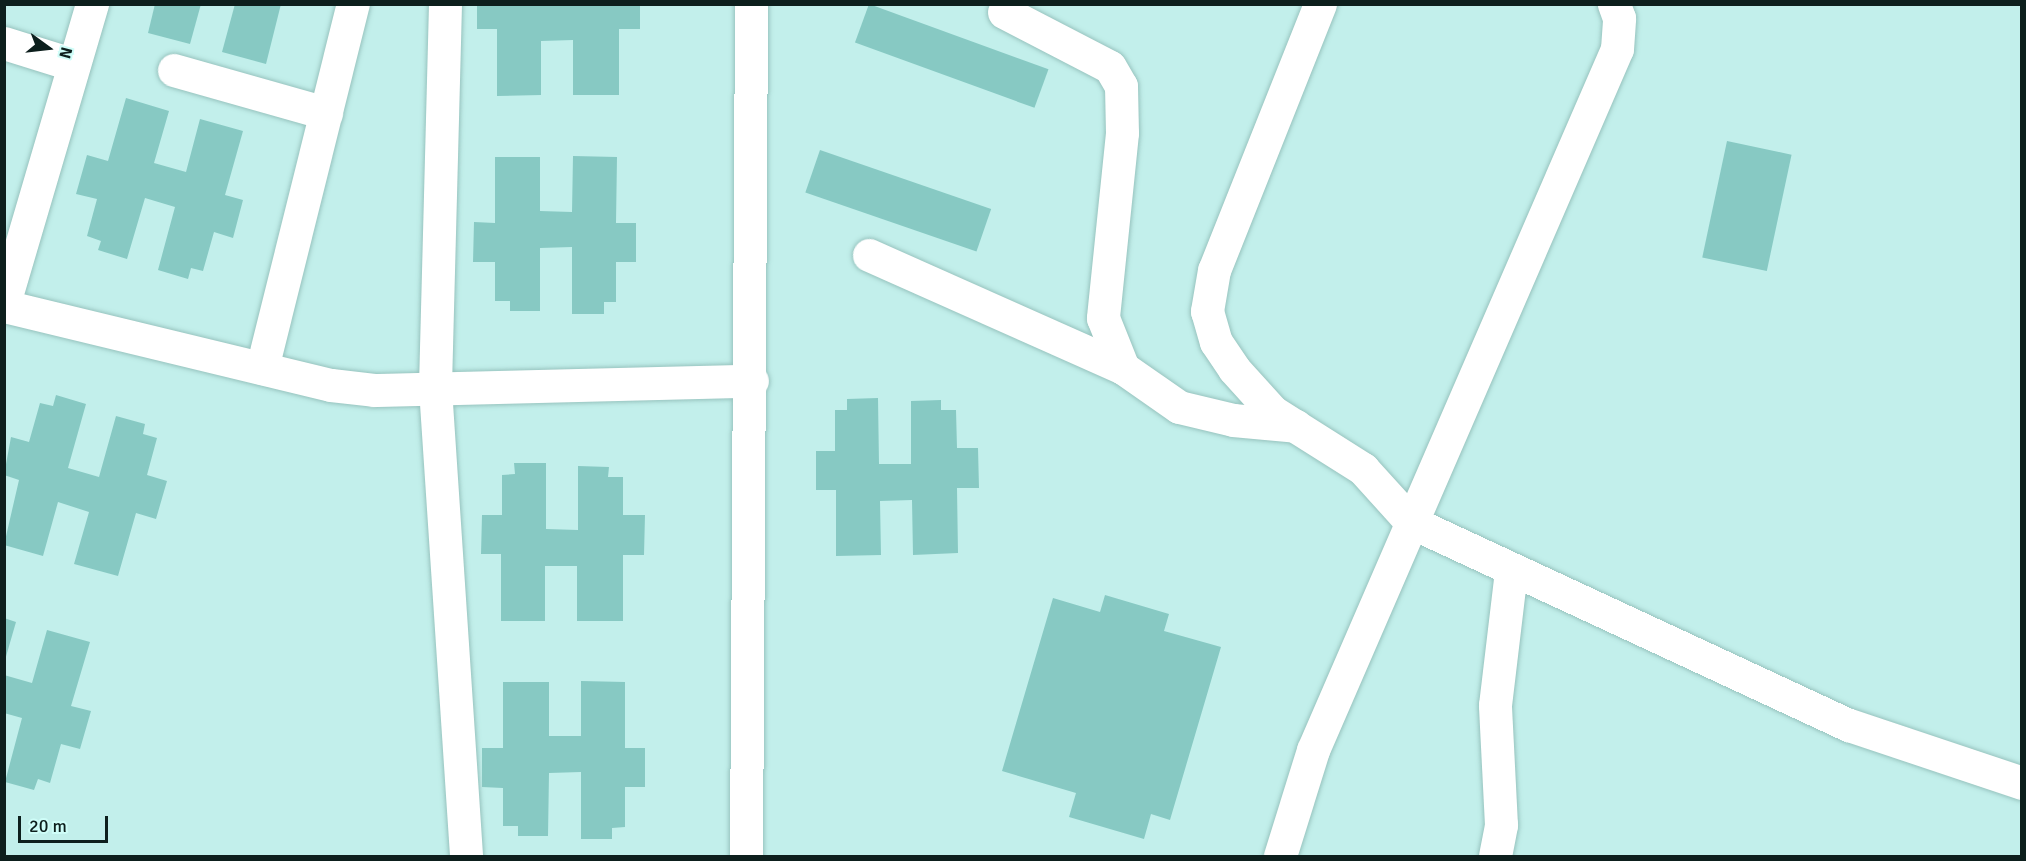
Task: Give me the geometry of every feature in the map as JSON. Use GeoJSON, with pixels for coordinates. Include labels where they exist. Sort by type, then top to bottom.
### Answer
{"type":"FeatureCollection","features":[{"type":"Feature","properties":{"kind":"street"},"geometry":{"type":"LineString","coordinates":[[92,4],[4,304],[262,368],[374,390],[752,381]]}},
{"type":"Feature","properties":{"kind":"street"},"geometry":{"type":"LineString","coordinates":[[262,368],[353,4]]}},
{"type":"Feature","properties":{"kind":"street"},"geometry":{"type":"LineString","coordinates":[[445,4],[435,388],[466,856]]}},
{"type":"Feature","properties":{"kind":"street"},"geometry":{"type":"LineString","coordinates":[[746,856],[752,381],[751,4]]}},
{"type":"Feature","properties":{"kind":"street"},"geometry":{"type":"LineString","coordinates":[[1320,4],[1214,270],[1207,311],[1216,342],[1234,369],[1273,412],[1299,426],[1363,469],[1411,522],[1849,725],[2022,783]]}},
{"type":"Feature","properties":{"kind":"street"},"geometry":{"type":"LineString","coordinates":[[1280,856],[1313,750],[1617,49],[1619,18],[1614,4]]}},
{"type":"Feature","properties":{"kind":"street"},"geometry":{"type":"LineString","coordinates":[[1004,12],[1110,67],[1121,86],[1122,133],[1103,318],[1123,368]]}},
{"type":"Feature","properties":{"kind":"street"},"geometry":{"type":"LineString","coordinates":[[4,43],[74,65]]}},
{"type":"Feature","properties":{"kind":"street"},"geometry":{"type":"LineString","coordinates":[[174,70],[326,113]]}},
{"type":"Feature","properties":{"kind":"street"},"geometry":{"type":"LineString","coordinates":[[869,255],[1123,368],[1179,406],[1233,420],[1299,426]]}},
{"type":"Feature","properties":{"kind":"street"},"geometry":{"type":"LineString","coordinates":[[1495,856],[1501,825],[1496,705],[1511,570]]}},
{"type":"Feature","properties":{"kind":"building"},"geometry":{"type":"Polygon","coordinates":[[[155,4],[201,4],[190,44],[148,33],[155,4]]]}},
{"type":"Feature","properties":{"kind":"building"},"geometry":{"type":"Polygon","coordinates":[[[235,4],[281,4],[266,64],[222,52],[235,4]]]}},
{"type":"Feature","properties":{"kind":"building"},"geometry":{"type":"Polygon","coordinates":[[[477,4],[640,4],[640,29],[619,29],[619,95],[573,95],[573,40],[541,41],[541,95],[497,96],[497,29],[477,29],[477,4]]]}},
{"type":"Feature","properties":{"kind":"building"},"geometry":{"type":"Polygon","coordinates":[[[869,4],[1048,69],[1034,108],[855,43],[869,4]]]}},
{"type":"Feature","properties":{"kind":"building"},"geometry":{"type":"Polygon","coordinates":[[[126,98],[169,111],[154,163],[186,172],[200,119],[243,131],[225,195],[243,200],[233,238],[214,232],[203,271],[191,268],[188,279],[158,270],[175,207],[145,198],[127,259],[98,250],[101,241],[87,236],[97,199],[76,194],[87,155],[108,161],[126,98]]]}},
{"type":"Feature","properties":{"kind":"building"},"geometry":{"type":"Polygon","coordinates":[[[1727,141],[1792,155],[1767,271],[1702,257],[1727,141]]]}},
{"type":"Feature","properties":{"kind":"building"},"geometry":{"type":"Polygon","coordinates":[[[820,150],[991,209],[976,251],[805,193],[820,150]]]}},
{"type":"Feature","properties":{"kind":"building"},"geometry":{"type":"Polygon","coordinates":[[[573,156],[617,157],[616,223],[636,223],[636,262],[616,262],[616,302],[604,302],[604,314],[572,314],[572,247],[540,248],[540,311],[510,311],[510,301],[495,301],[495,262],[473,262],[474,222],[495,223],[495,157],[540,157],[540,211],[572,212],[573,156]]]}},
{"type":"Feature","properties":{"kind":"building"},"geometry":{"type":"Polygon","coordinates":[[[56,395],[86,404],[68,468],[99,477],[116,416],[145,424],[143,434],[157,438],[147,475],[167,481],[156,519],[136,513],[118,576],[74,564],[89,512],[58,502],[43,556],[4,545],[19,480],[4,475],[11,437],[29,442],[40,403],[53,406],[56,395]]]}},
{"type":"Feature","properties":{"kind":"building"},"geometry":{"type":"Polygon","coordinates":[[[878,398],[879,464],[911,464],[911,401],[941,400],[941,410],[956,410],[957,448],[978,448],[979,488],[957,488],[958,553],[913,555],[912,500],[880,501],[881,555],[836,556],[836,490],[816,490],[816,451],[835,451],[835,410],[847,410],[847,399],[878,398]]]}},
{"type":"Feature","properties":{"kind":"building"},"geometry":{"type":"Polygon","coordinates":[[[514,463],[546,463],[546,529],[578,530],[578,466],[609,467],[608,477],[623,477],[623,515],[645,515],[644,555],[623,555],[623,621],[577,621],[577,566],[545,566],[545,621],[501,621],[501,554],[481,554],[482,515],[502,515],[502,475],[515,474],[514,463]]]}},
{"type":"Feature","properties":{"kind":"building"},"geometry":{"type":"Polygon","coordinates":[[[1105,595],[1169,614],[1164,631],[1221,647],[1170,820],[1151,814],[1144,839],[1069,817],[1076,793],[1002,771],[1053,598],[1100,612],[1105,595]]]}},
{"type":"Feature","properties":{"kind":"building"},"geometry":{"type":"Polygon","coordinates":[[[4,618],[16,622],[5,660],[4,660],[4,618]]]}},
{"type":"Feature","properties":{"kind":"building"},"geometry":{"type":"Polygon","coordinates":[[[47,630],[90,642],[71,706],[91,711],[80,749],[61,744],[50,783],[38,779],[34,790],[5,782],[22,718],[4,713],[4,675],[32,683],[47,630]]]}},
{"type":"Feature","properties":{"kind":"building"},"geometry":{"type":"Polygon","coordinates":[[[581,681],[625,682],[625,748],[645,748],[645,787],[625,787],[625,827],[612,828],[612,839],[581,839],[581,772],[549,773],[548,836],[518,836],[518,826],[503,826],[503,788],[482,787],[482,748],[503,748],[503,682],[549,682],[549,736],[581,736],[581,681]]]}}]}
